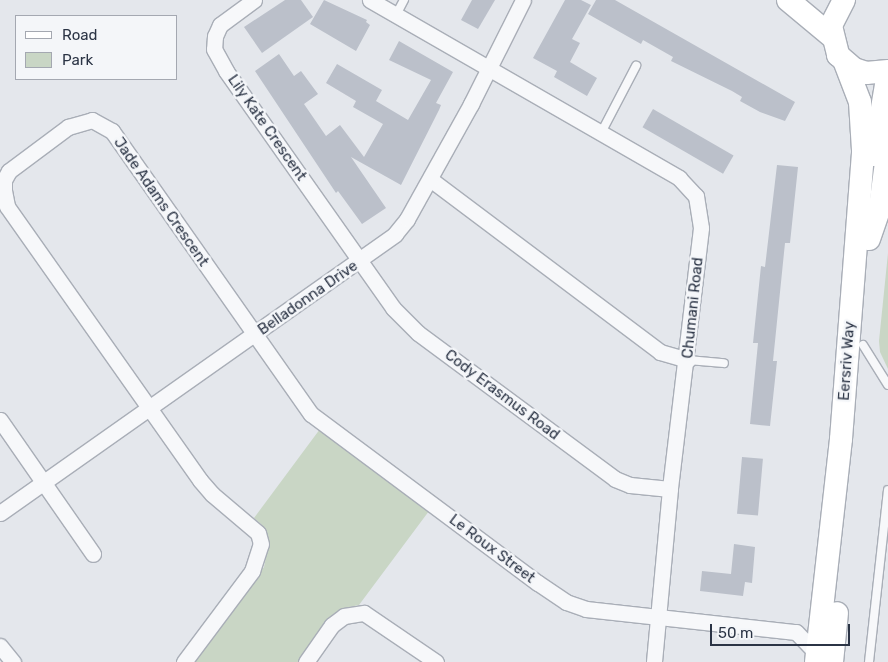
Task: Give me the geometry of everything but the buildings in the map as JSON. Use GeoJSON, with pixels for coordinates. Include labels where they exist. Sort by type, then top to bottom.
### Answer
{"type":"FeatureCollection","features":[{"type":"Feature","properties":{"kind":"main road"},"geometry":{"type":"LineString","coordinates":[[788,0],[831,36]]}},
{"type":"Feature","properties":{"kind":"main road"},"geometry":{"type":"LineString","coordinates":[[831,36],[834,15],[844,0]]}},
{"type":"Feature","properties":{"kind":"main road","name":"Eersriv Way"},"geometry":{"type":"LineString","coordinates":[[821,659],[824,608],[842,430],[862,150],[860,102],[845,62],[838,55],[831,36]]}},
{"type":"Feature","properties":{"kind":"main road"},"geometry":{"type":"LineString","coordinates":[[845,62],[866,73],[888,72]]}},
{"type":"Feature","properties":{"kind":"main road","name":"Eersriv Way"},"geometry":{"type":"LineString","coordinates":[[821,659],[863,345],[876,136],[888,72]]}},
{"type":"Feature","properties":{"kind":"main road"},"geometry":{"type":"LineString","coordinates":[[869,239],[880,208],[888,148]]}},
{"type":"Feature","properties":{"kind":"street","name":"Lily Kate Crescent"},"geometry":{"type":"LineString","coordinates":[[254,0],[220,25],[215,36],[214,49],[226,71],[361,261]]}},
{"type":"Feature","properties":{"kind":"street"},"geometry":{"type":"LineString","coordinates":[[370,0],[491,68]]}},
{"type":"Feature","properties":{"kind":"street","name":"Belladonna Drive"},"geometry":{"type":"LineString","coordinates":[[0,513],[361,261],[395,234],[430,179],[491,68],[523,0]]}},
{"type":"Feature","properties":{"kind":"street","name":"Chumani Road"},"geometry":{"type":"LineString","coordinates":[[491,68],[679,178],[696,196],[701,228],[688,360],[670,489],[660,617],[654,662]]}},
{"type":"Feature","properties":{"kind":"street","name":"Jade Adams Crescent"},"geometry":{"type":"LineString","coordinates":[[184,662],[252,570],[260,544],[258,533],[212,494],[149,409],[7,206],[4,180],[9,171],[68,127],[92,120],[112,131],[254,335]]}},
{"type":"Feature","properties":{"kind":"street"},"geometry":{"type":"LineString","coordinates":[[430,179],[660,352],[688,360]]}},
{"type":"Feature","properties":{"kind":"street","name":"Cody Erasmus Road"},"geometry":{"type":"LineString","coordinates":[[361,261],[393,308],[418,333],[596,466],[630,485],[670,489]]}},
{"type":"Feature","properties":{"kind":"street","name":"Le Roux Street"},"geometry":{"type":"LineString","coordinates":[[254,335],[311,414],[538,584],[566,602],[586,609],[796,632]]}},
{"type":"Feature","properties":{"kind":"street"},"geometry":{"type":"LineString","coordinates":[[0,420],[93,554]]}},
{"type":"Feature","properties":{"kind":"street"},"geometry":{"type":"LineString","coordinates":[[821,659],[796,632],[812,621],[824,608]]}},
{"type":"Feature","properties":{"kind":"street"},"geometry":{"type":"LineString","coordinates":[[306,662],[332,625],[344,616],[364,613],[436,662]]}},
{"type":"Feature","properties":{"kind":"street"},"geometry":{"type":"LineString","coordinates":[[0,646],[13,662]]}},
{"type":"Feature","properties":{"kind":"lane"},"geometry":{"type":"LineString","coordinates":[[396,15],[404,0]]}},
{"type":"Feature","properties":{"kind":"lane"},"geometry":{"type":"LineString","coordinates":[[601,133],[636,66]]}},
{"type":"Feature","properties":{"kind":"lane"},"geometry":{"type":"LineString","coordinates":[[863,345],[888,385]]}},
{"type":"Feature","properties":{"kind":"lane"},"geometry":{"type":"LineString","coordinates":[[688,360],[724,363]]}},
{"type":"Feature","properties":{"kind":"lane"},"geometry":{"type":"LineString","coordinates":[[869,662],[888,490]]}},
{"type":"Feature","properties":{"kind":"green space"},"geometry":{"type":"Polygon","coordinates":[[[888,253],[888,369],[880,352],[879,341],[888,253]]]}},
{"type":"Feature","properties":{"kind":"green space"},"geometry":{"type":"Polygon","coordinates":[[[320,429],[429,511],[359,605],[345,608],[330,618],[298,662],[193,662],[264,567],[269,542],[261,524],[254,518],[320,429]]]}}]}
